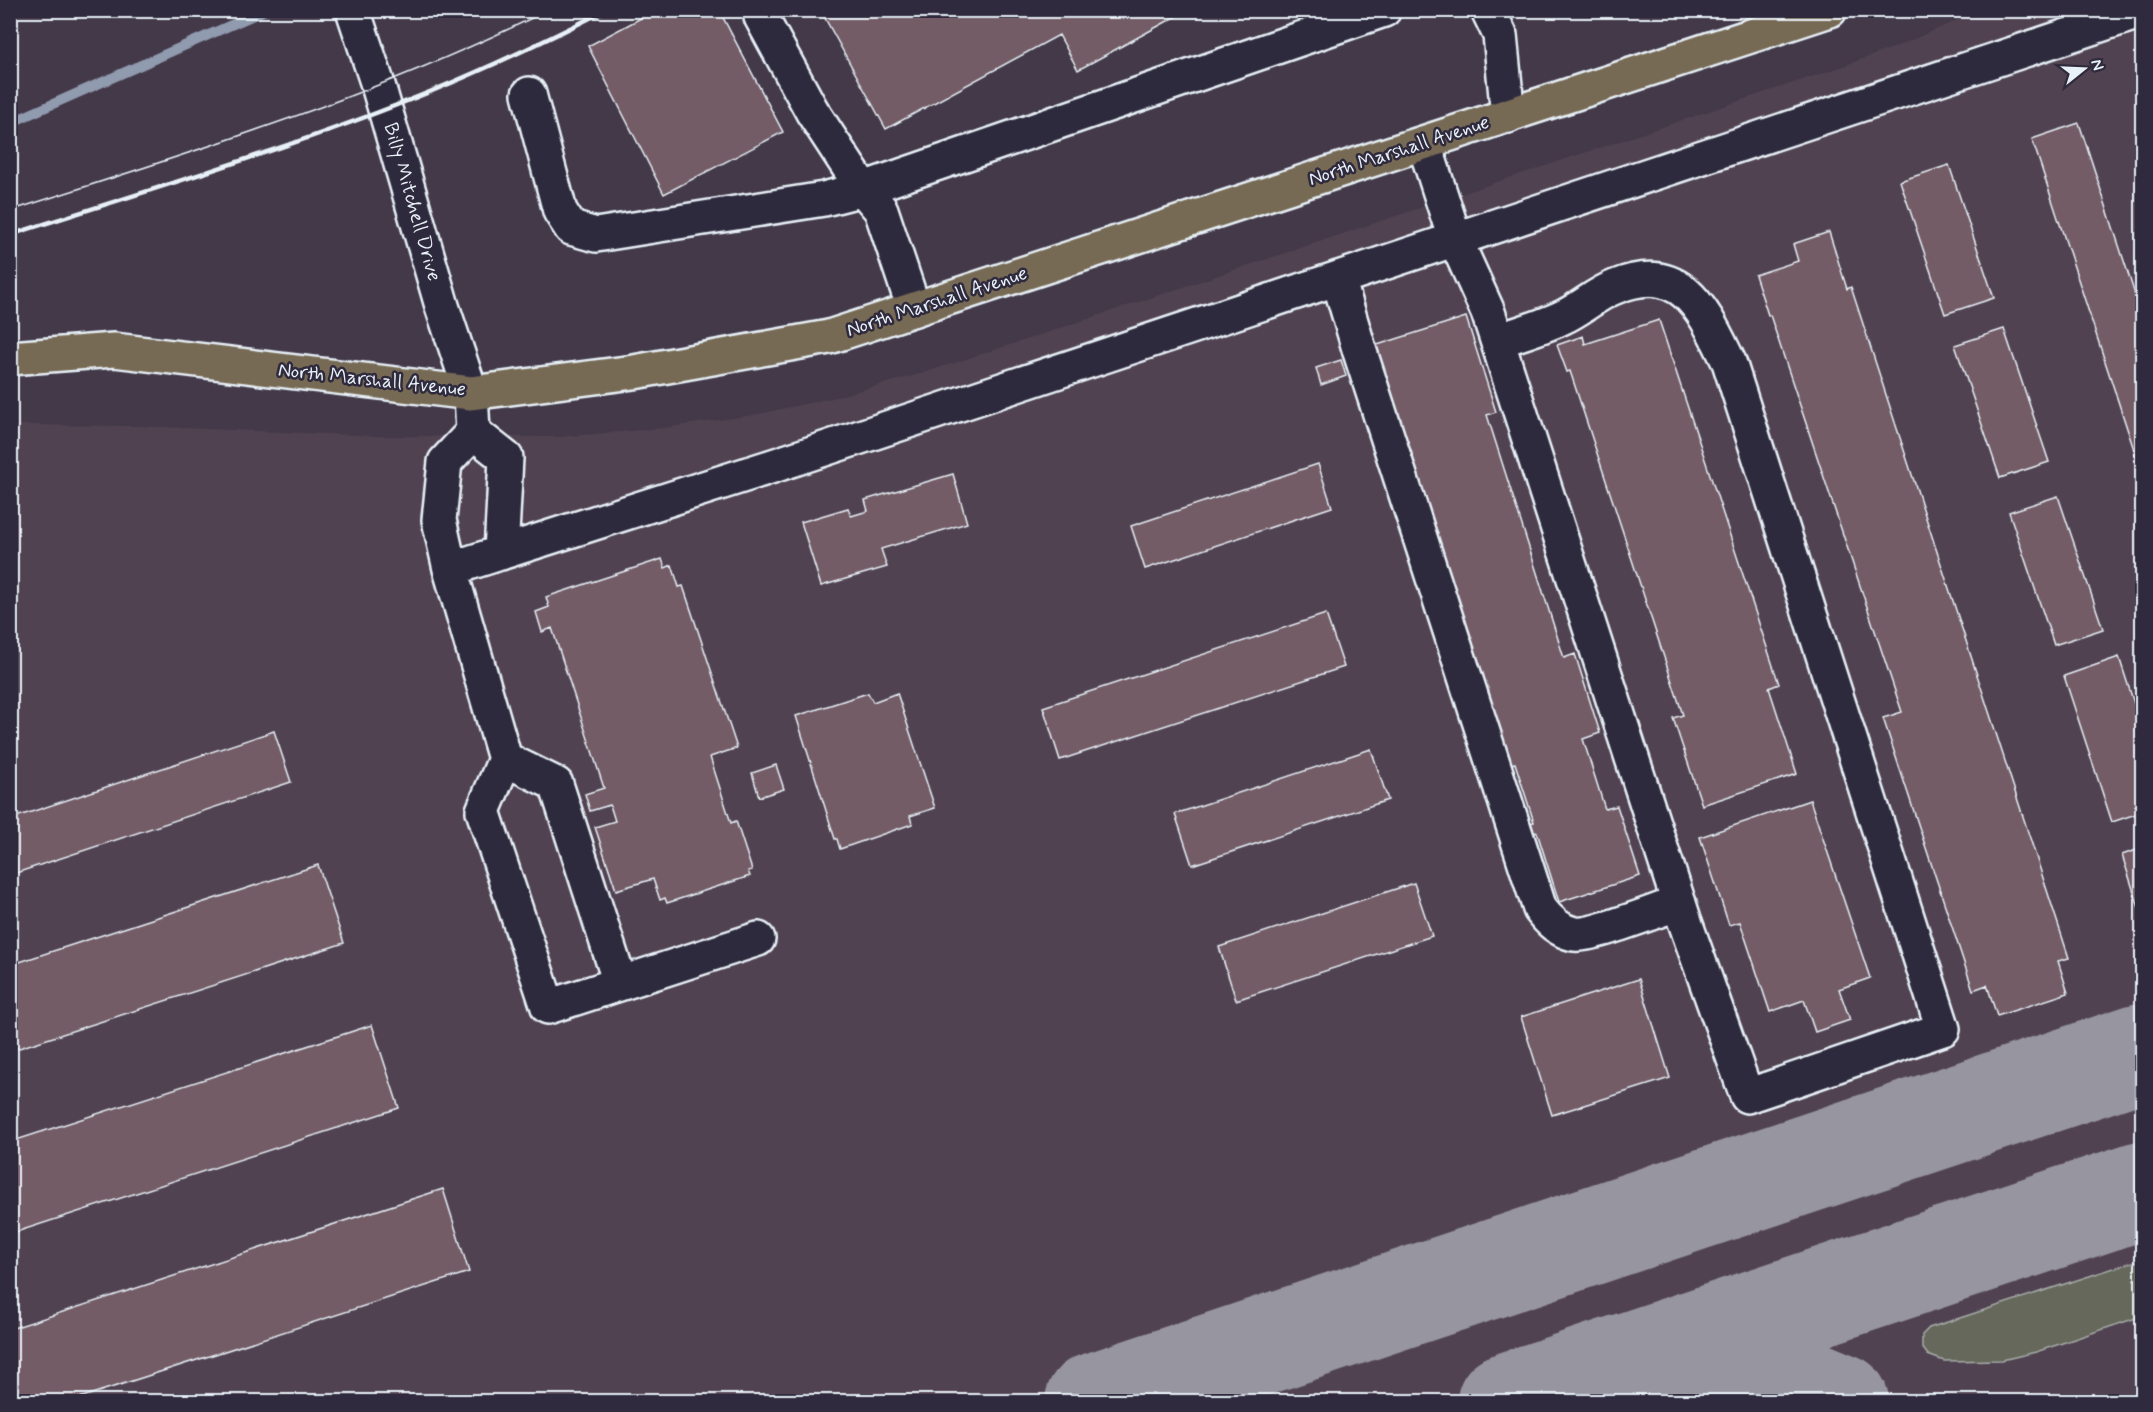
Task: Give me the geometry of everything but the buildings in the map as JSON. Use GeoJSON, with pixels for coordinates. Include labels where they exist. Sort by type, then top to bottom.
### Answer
{"type":"FeatureCollection","features":[{"type":"Feature","properties":{"kind":"main road","name":"North Marshall Avenue"},"geometry":{"type":"LineString","coordinates":[[10,358],[114,350],[471,393],[634,372],[829,337],[1830,10]]}},
{"type":"Feature","properties":{"kind":"street","name":"Billy Mitchell Drive"},"geometry":{"type":"LineString","coordinates":[[353,10],[442,306],[471,393],[473,432]]}},
{"type":"Feature","properties":{"kind":"street"},"geometry":{"type":"LineString","coordinates":[[767,10],[761,17],[812,111],[863,189],[881,210],[914,309]]}},
{"type":"Feature","properties":{"kind":"street"},"geometry":{"type":"LineString","coordinates":[[529,94],[560,211],[571,228],[596,235],[824,199],[863,189],[1384,10]]}},
{"type":"Feature","properties":{"kind":"street"},"geometry":{"type":"LineString","coordinates":[[1488,10],[1500,35],[1508,116]]}},
{"type":"Feature","properties":{"kind":"street"},"geometry":{"type":"LineString","coordinates":[[450,569],[776,465],[2142,10]]}},
{"type":"Feature","properties":{"kind":"street"},"geometry":{"type":"LineString","coordinates":[[1424,143],[1455,239],[1488,312],[1498,341],[1679,903],[1747,1096],[1943,1029],[1729,362],[1710,324],[1691,296],[1676,285],[1642,280],[1616,286],[1564,317],[1498,341]]}},
{"type":"Feature","properties":{"kind":"street"},"geometry":{"type":"LineString","coordinates":[[1338,278],[1540,909],[1550,922],[1564,931],[1576,934],[1591,932],[1679,903]]}},
{"type":"Feature","properties":{"kind":"street"},"geometry":{"type":"LineString","coordinates":[[501,553],[506,458],[473,432],[445,462],[439,520],[450,569],[505,759],[483,811],[548,1007],[758,939]]}},
{"type":"Feature","properties":{"kind":"street"},"geometry":{"type":"LineString","coordinates":[[505,759],[556,784],[620,983]]}},
{"type":"Feature","properties":{"kind":"shaded area"},"geometry":{"type":"Polygon","coordinates":[[[1979,11],[2142,11],[2142,1401],[11,1402],[11,425],[133,426],[378,436],[560,437],[664,428],[754,415],[836,397],[920,374],[1028,339],[1835,69],[1893,48],[1979,11]]]}},
{"type":"Feature","properties":{"kind":"green space"},"geometry":{"type":"Polygon","coordinates":[[[2142,1259],[2142,1316],[2036,1352],[2002,1360],[1944,1361],[1928,1355],[1922,1347],[1922,1335],[1929,1328],[2142,1259]]]}},
{"type":"Feature","properties":{"kind":"waterway"},"geometry":{"type":"LineString","coordinates":[[10,123],[265,10]]}},
{"type":"Feature","properties":{"kind":"taxiway"},"geometry":{"type":"LineString","coordinates":[[1094,1402],[2142,1052]]}},
{"type":"Feature","properties":{"kind":"taxiway"},"geometry":{"type":"LineString","coordinates":[[1506,1402],[2142,1190]]}},
{"type":"Feature","properties":{"kind":"taxiway"},"geometry":{"type":"LineString","coordinates":[[1691,1340],[1840,1402]]}},
{"type":"Feature","properties":{"kind":"tram line"},"geometry":{"type":"LineString","coordinates":[[10,211],[215,144],[351,96],[483,41],[548,10]]}},
{"type":"Feature","properties":{"kind":"railway"},"geometry":{"type":"LineString","coordinates":[[10,235],[328,131],[454,82],[606,10]]}}]}
